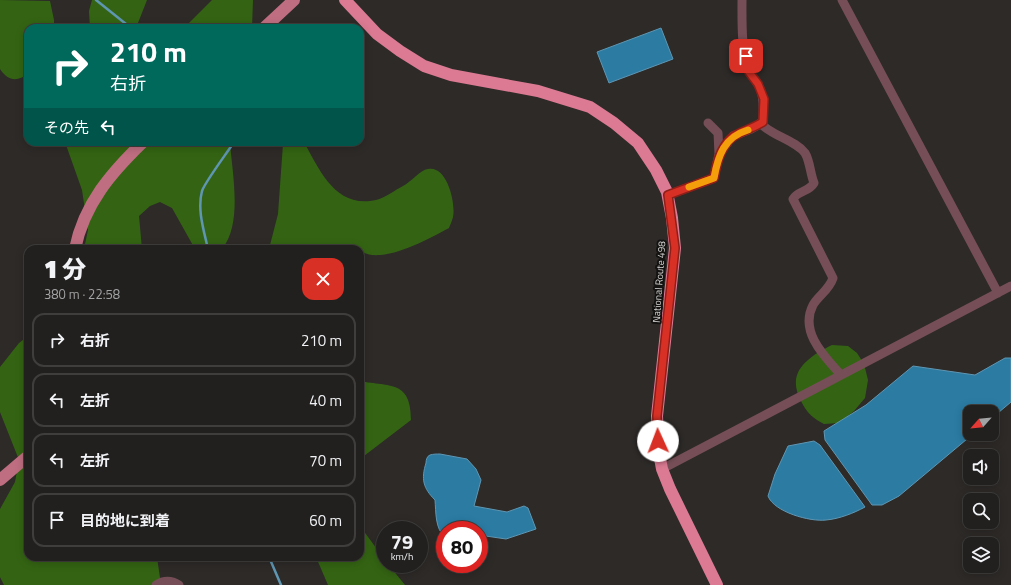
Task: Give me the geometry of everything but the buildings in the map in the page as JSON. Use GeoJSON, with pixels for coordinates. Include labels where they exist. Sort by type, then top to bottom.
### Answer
{"type":"FeatureCollection","features":[{"type":"Feature","properties":{"kind":"highway","name":"National Route 498"},"geometry":{"type":"LineString","coordinates":[[345,0],[377,34],[400,52],[424,66],[451,75],[538,91],[590,108],[614,123],[638,143],[656,170],[668,195],[675,248],[657,416],[659,453],[662,469],[670,489],[717,585]]}},
{"type":"Feature","properties":{"kind":"main road"},"geometry":{"type":"LineString","coordinates":[[268,24],[294,0]]}},
{"type":"Feature","properties":{"kind":"main road"},"geometry":{"type":"LineString","coordinates":[[76,245],[79,231],[95,195],[139,146]]}},
{"type":"Feature","properties":{"kind":"main road"},"geometry":{"type":"LineString","coordinates":[[0,480],[24,459]]}},
{"type":"Feature","properties":{"kind":"street"},"geometry":{"type":"LineString","coordinates":[[719,154],[733,136],[751,129],[763,122],[764,99],[758,84],[749,72],[742,27],[742,0]]}},
{"type":"Feature","properties":{"kind":"street"},"geometry":{"type":"LineString","coordinates":[[842,0],[998,293]]}},
{"type":"Feature","properties":{"kind":"street"},"geometry":{"type":"LineString","coordinates":[[668,195],[714,178],[719,154],[718,133],[708,123]]}},
{"type":"Feature","properties":{"kind":"street"},"geometry":{"type":"LineString","coordinates":[[760,124],[766,130],[805,153],[809,164],[814,183],[811,188],[795,195],[792,199],[833,278],[830,287],[814,305],[810,318],[809,329],[814,340],[828,361],[841,375]]}},
{"type":"Feature","properties":{"kind":"street"},"geometry":{"type":"LineString","coordinates":[[662,469],[1011,286]]}},
{"type":"Feature","properties":{"kind":"street"},"geometry":{"type":"LineString","coordinates":[[156,585],[166,581],[173,581],[179,585]]}},
{"type":"Feature","properties":{"kind":"green space"},"geometry":{"type":"Polygon","coordinates":[[[0,0],[50,1],[54,24],[24,24],[24,77],[16,79],[9,78],[0,69],[0,0]]]}},
{"type":"Feature","properties":{"kind":"green space"},"geometry":{"type":"Polygon","coordinates":[[[92,0],[147,0],[138,24],[90,24],[89,11],[92,0]]]}},
{"type":"Feature","properties":{"kind":"green space"},"geometry":{"type":"Polygon","coordinates":[[[212,0],[253,0],[252,24],[188,24],[212,0]]]}},
{"type":"Feature","properties":{"kind":"green space"},"geometry":{"type":"Polygon","coordinates":[[[66,146],[230,146],[235,197],[232,226],[224,245],[193,245],[172,208],[160,202],[150,206],[139,216],[142,245],[85,245],[88,230],[82,190],[66,146]]]}},
{"type":"Feature","properties":{"kind":"green space"},"geometry":{"type":"Polygon","coordinates":[[[283,146],[306,146],[316,165],[331,185],[350,199],[362,201],[383,198],[425,170],[435,169],[445,179],[449,186],[454,211],[449,228],[412,246],[381,255],[369,255],[364,252],[364,245],[270,245],[278,214],[283,146]]]}},
{"type":"Feature","properties":{"kind":"green space"},"geometry":{"type":"Polygon","coordinates":[[[24,339],[24,561],[158,561],[161,585],[4,585],[0,577],[0,509],[15,482],[19,460],[0,412],[0,367],[19,343],[24,339]]]}},
{"type":"Feature","properties":{"kind":"green space"},"geometry":{"type":"Polygon","coordinates":[[[832,345],[848,346],[857,353],[864,364],[868,380],[865,398],[854,411],[839,423],[824,424],[814,418],[806,410],[797,392],[796,383],[797,375],[807,361],[814,355],[832,345]]]}},
{"type":"Feature","properties":{"kind":"green space"},"geometry":{"type":"Polygon","coordinates":[[[364,382],[389,385],[403,392],[410,407],[411,420],[364,456],[364,382]]]}},
{"type":"Feature","properties":{"kind":"green space"},"geometry":{"type":"Polygon","coordinates":[[[364,531],[376,548],[376,573],[395,573],[405,585],[328,585],[318,561],[364,561],[364,531]]]}},
{"type":"Feature","properties":{"kind":"water"},"geometry":{"type":"Polygon","coordinates":[[[661,28],[673,59],[609,83],[597,52],[661,28]]]}},
{"type":"Feature","properties":{"kind":"water"},"geometry":{"type":"Polygon","coordinates":[[[1005,358],[1011,358],[1011,402],[999,412],[999,405],[963,405],[963,441],[965,441],[899,496],[882,505],[872,505],[825,440],[824,431],[866,405],[913,366],[975,375],[1005,358]]]}},
{"type":"Feature","properties":{"kind":"water"},"geometry":{"type":"Polygon","coordinates":[[[814,441],[820,445],[865,507],[841,517],[819,520],[802,518],[793,515],[777,507],[772,502],[768,496],[775,474],[788,446],[814,441]]]}},
{"type":"Feature","properties":{"kind":"water"},"geometry":{"type":"Polygon","coordinates":[[[440,454],[467,459],[476,469],[481,480],[474,506],[507,512],[524,506],[528,508],[536,529],[506,539],[488,536],[488,521],[437,521],[435,500],[428,491],[423,479],[426,459],[431,455],[440,454]]]}},
{"type":"Feature","properties":{"kind":"waterway"},"geometry":{"type":"LineString","coordinates":[[96,0],[126,24]]}},
{"type":"Feature","properties":{"kind":"waterway"},"geometry":{"type":"LineString","coordinates":[[207,245],[200,206],[202,191],[231,146]]}},
{"type":"Feature","properties":{"kind":"waterway"},"geometry":{"type":"LineString","coordinates":[[271,561],[281,585]]}},
{"type":"Feature","properties":{"kind":"slow traffic"},"geometry":{"type":"LineString","coordinates":[[689,187],[714,178],[719,154],[733,136],[748,130]]}},
{"type":"Feature","properties":{"kind":"route"},"geometry":{"type":"LineString","coordinates":[[658,441],[657,416],[672,290],[675,248],[668,195],[714,178],[719,154],[733,136],[751,129],[763,122],[764,99],[758,84],[749,72],[746,56]]}}]}
